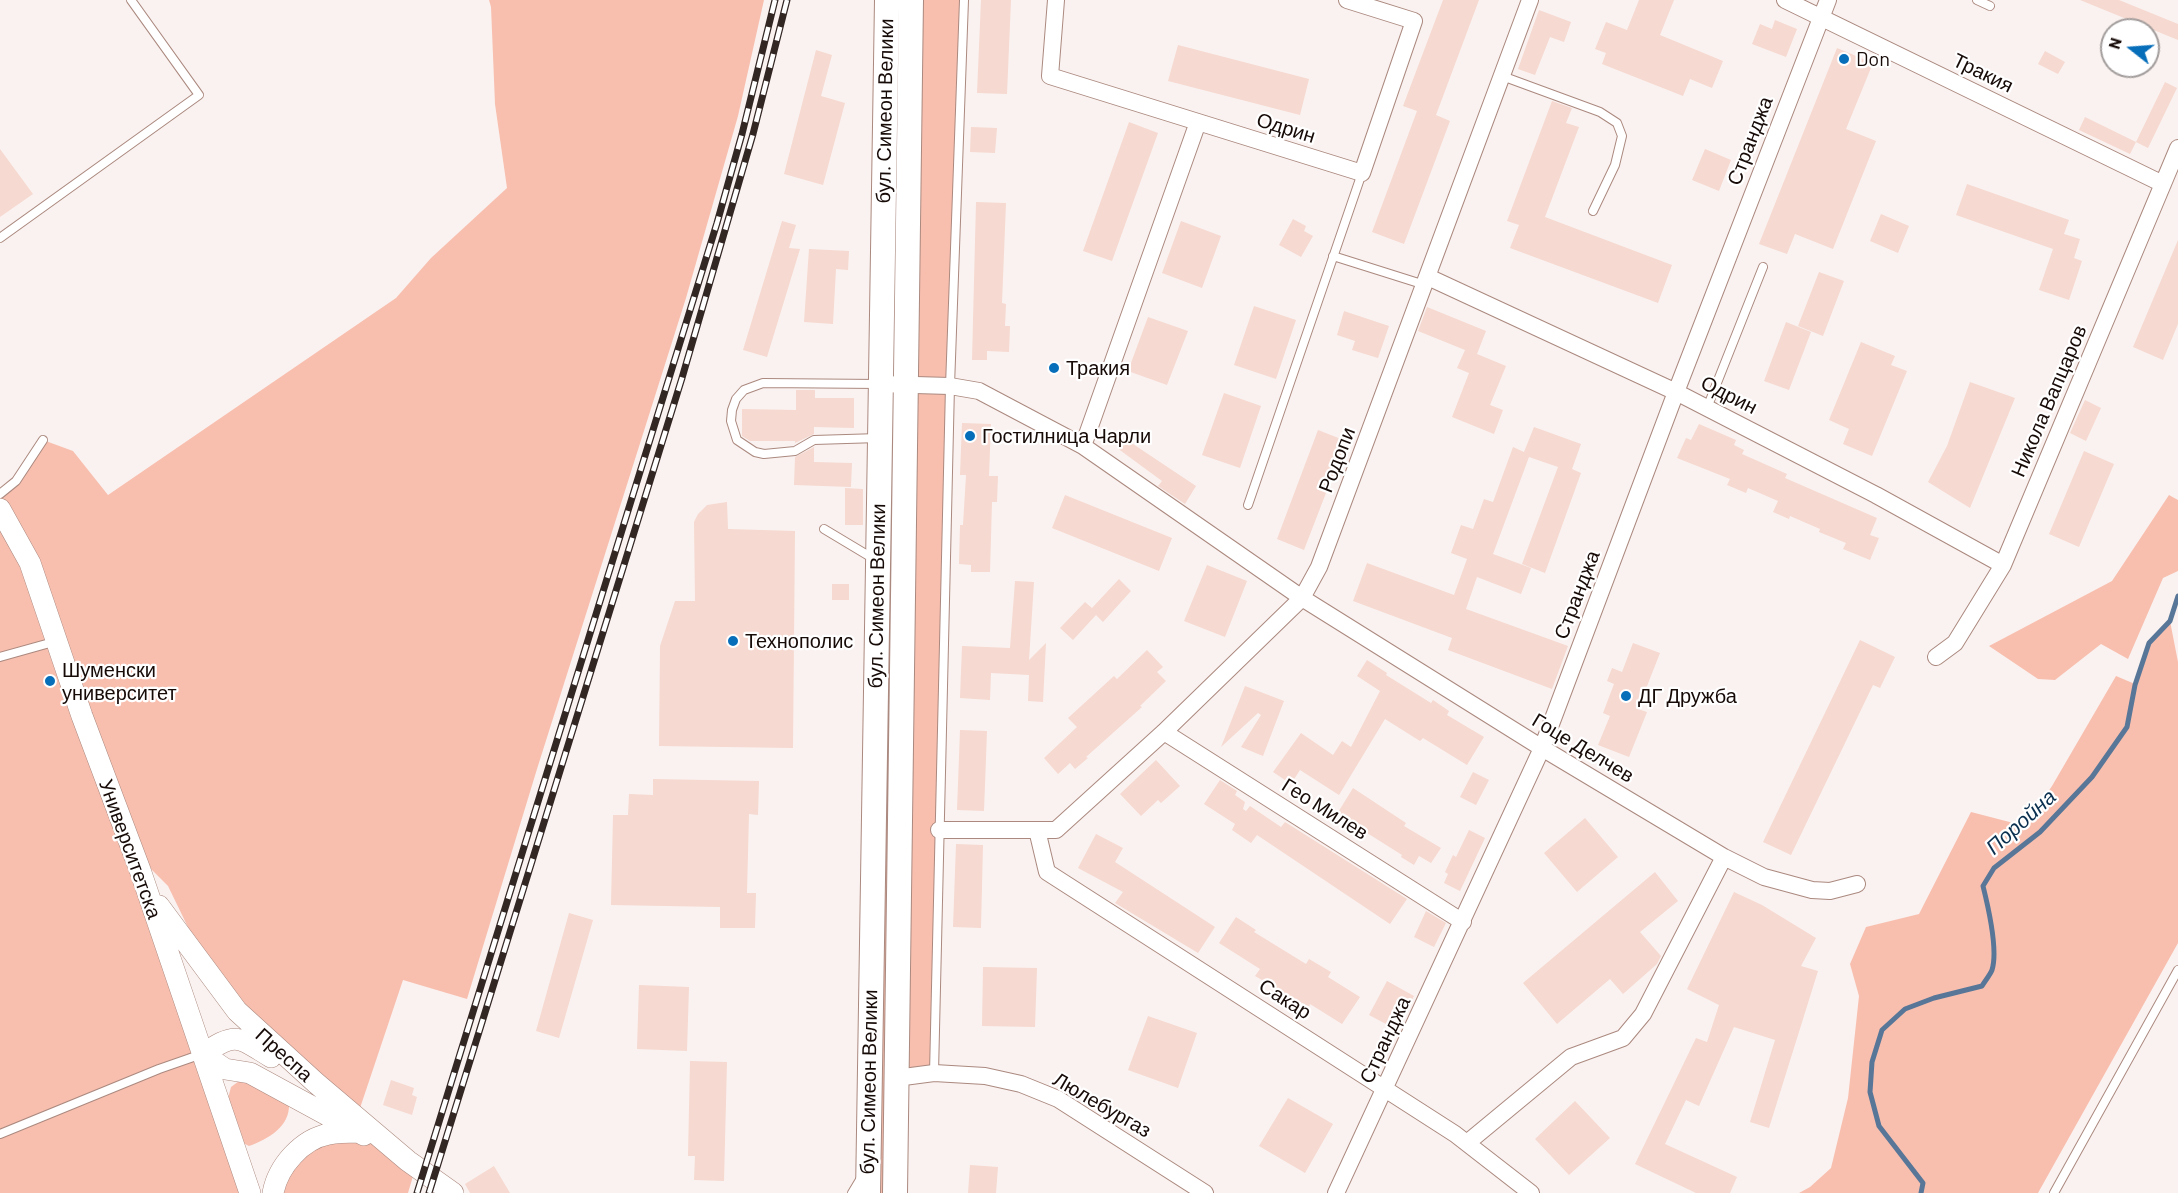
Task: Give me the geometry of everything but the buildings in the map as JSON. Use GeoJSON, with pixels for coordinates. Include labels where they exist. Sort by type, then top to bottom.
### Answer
{"type":"FeatureCollection","features":[{"type":"Feature","properties":{"kind":"main road","name":"бул. Симеон Велики"},"geometry":{"type":"LineString","coordinates":[[868,1193],[887,0]]}},
{"type":"Feature","properties":{"kind":"main road","name":"бул. Симеон Велики"},"geometry":{"type":"LineString","coordinates":[[895,1193],[911,0]]}},
{"type":"Feature","properties":{"kind":"street","name":"Одрин"},"geometry":{"type":"LineString","coordinates":[[1056,0],[1050,76],[1362,173]]}},
{"type":"Feature","properties":{"kind":"street"},"geometry":{"type":"LineString","coordinates":[[1347,0],[1414,21],[1362,173]]}},
{"type":"Feature","properties":{"kind":"street","name":"Родопи"},"geometry":{"type":"LineString","coordinates":[[939,830],[1056,830],[1164,732],[1302,598],[1319,567],[1530,0]]}},
{"type":"Feature","properties":{"kind":"street","name":"Тракия"},"geometry":{"type":"LineString","coordinates":[[1785,0],[2163,184]]}},
{"type":"Feature","properties":{"kind":"street","name":"Странджа"},"geometry":{"type":"LineString","coordinates":[[1336,1193],[1542,748],[1676,392],[1828,0]]}},
{"type":"Feature","properties":{"kind":"street"},"geometry":{"type":"LineString","coordinates":[[1083,446],[1198,122]]}},
{"type":"Feature","properties":{"kind":"street","name":"Никола Вапцаров"},"geometry":{"type":"LineString","coordinates":[[1936,657],[1955,643],[2003,565],[2178,148]]}},
{"type":"Feature","properties":{"kind":"street","name":"Одрин"},"geometry":{"type":"LineString","coordinates":[[1427,281],[1676,392],[1876,495],[2003,565]]}},
{"type":"Feature","properties":{"kind":"street","name":"Гоце Делчев"},"geometry":{"type":"LineString","coordinates":[[880,384],[950,386],[979,391],[1083,446],[1302,598],[1542,748],[1724,857],[1764,877],[1812,890],[1830,891],[1857,884]]}},
{"type":"Feature","properties":{"kind":"street","name":"Университетска"},"geometry":{"type":"LineString","coordinates":[[0,509],[30,563],[82,716],[146,888],[250,1193]]}},
{"type":"Feature","properties":{"kind":"street","name":"Гео Милев"},"geometry":{"type":"LineString","coordinates":[[1164,732],[1463,922]]}},
{"type":"Feature","properties":{"kind":"street","name":"Сакар"},"geometry":{"type":"LineString","coordinates":[[1037,830],[1047,872],[1385,1088],[1467,1143],[1531,1193]]}},
{"type":"Feature","properties":{"kind":"street"},"geometry":{"type":"LineString","coordinates":[[1467,1143],[1571,1057],[1623,1038],[1643,1014],[1724,857]]}},
{"type":"Feature","properties":{"kind":"street","name":"Преспа"},"geometry":{"type":"LineString","coordinates":[[146,888],[237,1011],[316,1083],[357,1125],[453,1193]]}},
{"type":"Feature","properties":{"kind":"street"},"geometry":{"type":"LineString","coordinates":[[316,1083],[242,1039],[224,1040],[203,1054],[225,1070],[250,1073],[357,1125]]}},
{"type":"Feature","properties":{"kind":"street","name":"Люлебургаз"},"geometry":{"type":"LineString","coordinates":[[896,1078],[934,1073],[985,1077],[1012,1082],[1058,1100],[1206,1193]]}},
{"type":"Feature","properties":{"kind":"street"},"geometry":{"type":"LineString","coordinates":[[273,1193],[285,1165],[303,1145],[357,1125]]}},
{"type":"Feature","properties":{"kind":"lane"},"geometry":{"type":"LineString","coordinates":[[0,238],[199,95],[131,0]]}},
{"type":"Feature","properties":{"kind":"lane"},"geometry":{"type":"LineString","coordinates":[[934,1073],[950,386],[964,0]]}},
{"type":"Feature","properties":{"kind":"lane"},"geometry":{"type":"LineString","coordinates":[[1977,0],[1990,6]]}},
{"type":"Feature","properties":{"kind":"lane"},"geometry":{"type":"LineString","coordinates":[[1502,76],[1600,112],[1617,123],[1622,136],[1615,165],[1593,212]]}},
{"type":"Feature","properties":{"kind":"lane"},"geometry":{"type":"LineString","coordinates":[[1248,506],[1362,173]]}},
{"type":"Feature","properties":{"kind":"lane"},"geometry":{"type":"LineString","coordinates":[[1333,256],[1427,281]]}},
{"type":"Feature","properties":{"kind":"lane"},"geometry":{"type":"LineString","coordinates":[[1707,408],[1763,267]]}},
{"type":"Feature","properties":{"kind":"lane"},"geometry":{"type":"LineString","coordinates":[[879,438],[814,440],[795,452],[764,454],[755,452],[737,440],[731,421],[736,399],[744,390],[763,383],[880,384]]}},
{"type":"Feature","properties":{"kind":"lane"},"geometry":{"type":"LineString","coordinates":[[0,494],[16,481],[44,440]]}},
{"type":"Feature","properties":{"kind":"lane"},"geometry":{"type":"LineString","coordinates":[[824,529],[877,561]]}},
{"type":"Feature","properties":{"kind":"lane"},"geometry":{"type":"LineString","coordinates":[[0,657],[57,641]]}},
{"type":"Feature","properties":{"kind":"lane"},"geometry":{"type":"LineString","coordinates":[[2054,1193],[2178,970]]}},
{"type":"Feature","properties":{"kind":"lane"},"geometry":{"type":"LineString","coordinates":[[0,1134],[159,1069],[203,1054]]}},
{"type":"Feature","properties":{"kind":"lane"},"geometry":{"type":"LineString","coordinates":[[852,1193],[868,1164]]}},
{"type":"Feature","properties":{"kind":"shaded area"},"geometry":{"type":"Polygon","coordinates":[[[489,0],[764,0],[738,116],[686,298],[467,999],[403,980],[357,1117],[416,1166],[408,1193],[273,1193],[285,1165],[356,1118],[216,985],[168,886],[132,850],[250,1193],[0,1193],[0,494],[16,481],[43,440],[73,451],[108,495],[396,298],[431,258],[507,188],[495,104],[489,0]]]}},
{"type":"Feature","properties":{"kind":"shaded area"},"geometry":{"type":"Polygon","coordinates":[[[911,0],[964,0],[934,1073],[896,1078],[911,0]]]}},
{"type":"Feature","properties":{"kind":"shaded area"},"geometry":{"type":"Polygon","coordinates":[[[898,461],[885,1193],[872,1193],[890,462],[898,461]]]}},
{"type":"Feature","properties":{"kind":"shaded area"},"geometry":{"type":"Polygon","coordinates":[[[2169,495],[2178,500],[2178,571],[2163,578],[2128,659],[2101,644],[2055,680],[2038,679],[1989,646],[2112,581],[2169,495]]]}},
{"type":"Feature","properties":{"kind":"shaded area"},"geometry":{"type":"Polygon","coordinates":[[[2170,621],[2178,662],[2178,943],[2038,1193],[1799,1193],[1810,1187],[1831,1168],[1848,1098],[1859,996],[1850,964],[1866,927],[1919,914],[1971,812],[2025,826],[2052,786],[2116,676],[2135,684],[2149,643],[2170,621]]]}},
{"type":"Feature","properties":{"kind":"shaded area"},"geometry":{"type":"Polygon","coordinates":[[[243,1078],[289,1104],[282,1126],[270,1136],[249,1146],[239,1141],[227,1102],[231,1087],[243,1078]]]}},
{"type":"Feature","properties":{"kind":"waterway","name":"Поройна"},"geometry":{"type":"LineString","coordinates":[[1921,1193],[1923,1183],[1879,1126],[1870,1092],[1872,1062],[1882,1030],[1905,1009],[1934,998],[1982,986],[1994,962],[1992,928],[1983,886],[1994,868],[2040,832],[2092,777],[2127,727],[2135,685],[2149,643],[2170,621],[2178,596]]}},
{"type":"Feature","properties":{"kind":"railway"},"geometry":{"type":"LineString","coordinates":[[417,1193],[717,223],[775,0]]}},
{"type":"Feature","properties":{"kind":"railway"},"geometry":{"type":"LineString","coordinates":[[429,1193],[682,378],[753,134],[787,0]]}},
{"type":"Feature","properties":{"kind":"place","name":"Don"},"geometry":{"type":"Point","coordinates":[1844,59]}},
{"type":"Feature","properties":{"kind":"place","name":"Тракия"},"geometry":{"type":"Point","coordinates":[1054,368]}},
{"type":"Feature","properties":{"kind":"place","name":"Гостилница Чарли"},"geometry":{"type":"Point","coordinates":[970,436]}},
{"type":"Feature","properties":{"kind":"place","name":"Технополис"},"geometry":{"type":"Point","coordinates":[733,641]}},
{"type":"Feature","properties":{"kind":"place","name":"Шуменски университет"},"geometry":{"type":"Point","coordinates":[50,681]}},
{"type":"Feature","properties":{"kind":"place","name":"ДГ Дружба"},"geometry":{"type":"Point","coordinates":[1626,696]}}]}
